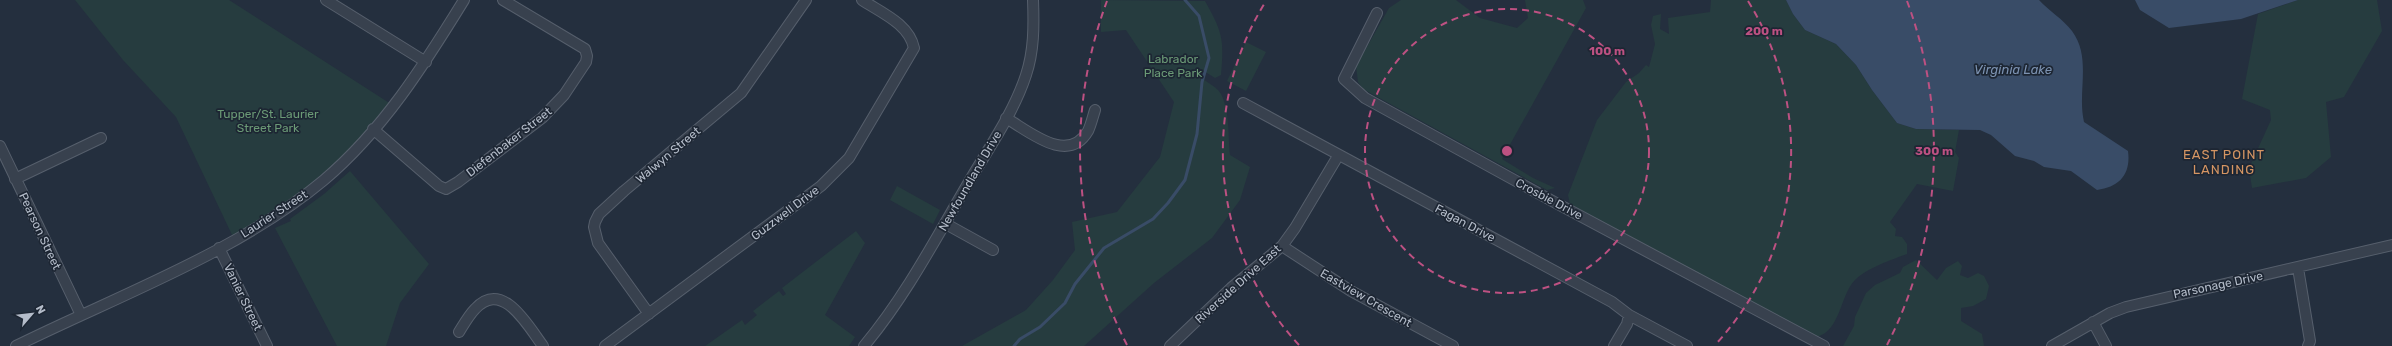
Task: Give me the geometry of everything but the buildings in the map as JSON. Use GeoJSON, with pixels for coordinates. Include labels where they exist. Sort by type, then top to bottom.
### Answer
{"type":"FeatureCollection","features":[{"type":"Feature","properties":{"kind":"street"},"geometry":{"type":"LineString","coordinates":[[326,0],[426,62]]}},
{"type":"Feature","properties":{"kind":"street","name":"Laurier Street"},"geometry":{"type":"LineString","coordinates":[[16,346],[219,248],[311,190],[342,163],[405,92],[426,62],[464,0]]}},
{"type":"Feature","properties":{"kind":"street","name":"Diefenbaker Street"},"geometry":{"type":"LineString","coordinates":[[373,129],[439,186],[446,189],[458,182],[553,107],[586,62],[587,56],[585,49],[502,0]]}},
{"type":"Feature","properties":{"kind":"street","name":"Walwyn Street"},"geometry":{"type":"LineString","coordinates":[[650,314],[598,243],[594,227],[595,222],[599,214],[624,190],[741,93],[806,0]]}},
{"type":"Feature","properties":{"kind":"street","name":"Guzzwell Drive"},"geometry":{"type":"LineString","coordinates":[[605,346],[821,186],[842,167],[856,147],[914,48],[912,36],[898,23],[862,0]]}},
{"type":"Feature","properties":{"kind":"street","name":"Newfoundland Drive"},"geometry":{"type":"LineString","coordinates":[[864,346],[903,292],[946,224],[1006,118],[1027,74],[1034,30],[1033,0]]}},
{"type":"Feature","properties":{"kind":"street","name":"Crosbie Drive"},"geometry":{"type":"LineString","coordinates":[[1377,13],[1344,79],[1356,91],[1556,203],[1824,346]]}},
{"type":"Feature","properties":{"kind":"street","name":"Fagan Drive"},"geometry":{"type":"LineString","coordinates":[[1243,103],[1338,156],[1605,299],[1629,315],[1687,346]]}},
{"type":"Feature","properties":{"kind":"street"},"geometry":{"type":"LineString","coordinates":[[1006,118],[1046,142],[1061,148],[1075,145],[1088,130],[1095,110]]}},
{"type":"Feature","properties":{"kind":"street"},"geometry":{"type":"LineString","coordinates":[[15,179],[101,138]]}},
{"type":"Feature","properties":{"kind":"street","name":"Pearson Street"},"geometry":{"type":"LineString","coordinates":[[0,146],[81,315]]}},
{"type":"Feature","properties":{"kind":"street","name":"Riverside Drive East"},"geometry":{"type":"LineString","coordinates":[[1170,346],[1236,284],[1282,246],[1295,228],[1338,156]]}},
{"type":"Feature","properties":{"kind":"street"},"geometry":{"type":"LineString","coordinates":[[946,224],[993,250]]}},
{"type":"Feature","properties":{"kind":"street","name":"Parsonage Drive"},"geometry":{"type":"LineString","coordinates":[[2052,346],[2094,322],[2126,307],[2392,245]]}},
{"type":"Feature","properties":{"kind":"street","name":"Eastview Crescent"},"geometry":{"type":"LineString","coordinates":[[1282,246],[1351,291],[1453,346]]}},
{"type":"Feature","properties":{"kind":"street","name":"Vanier Street"},"geometry":{"type":"LineString","coordinates":[[219,248],[267,346]]}},
{"type":"Feature","properties":{"kind":"street"},"geometry":{"type":"LineString","coordinates":[[2298,268],[2310,341],[2308,346]]}},
{"type":"Feature","properties":{"kind":"street"},"geometry":{"type":"LineString","coordinates":[[459,332],[475,309],[486,300],[499,299],[512,305],[543,346]]}},
{"type":"Feature","properties":{"kind":"street"},"geometry":{"type":"LineString","coordinates":[[1614,346],[1627,324],[1629,315]]}},
{"type":"Feature","properties":{"kind":"street"},"geometry":{"type":"LineString","coordinates":[[2094,322],[2106,346]]}},
{"type":"Feature","properties":{"kind":"green space","name":"Tupper/St. Laurier Street Park"},"geometry":{"type":"Polygon","coordinates":[[[75,0],[229,0],[394,106],[342,163],[234,239],[176,117],[123,60],[75,0]]]}},
{"type":"Feature","properties":{"kind":"green space","name":"Labrador Place Park"},"geometry":{"type":"Polygon","coordinates":[[[1101,0],[1205,1],[1216,21],[1221,36],[1221,75],[1215,78],[1199,68],[1195,71],[1221,94],[1224,101],[1227,116],[1230,155],[1250,167],[1240,200],[1212,238],[1154,283],[1084,346],[962,346],[1026,310],[1053,280],[1075,250],[1072,222],[1117,212],[1160,157],[1174,102],[1126,30],[1101,32],[1101,0]]]}},
{"type":"Feature","properties":{"kind":"green space"},"geometry":{"type":"Polygon","coordinates":[[[1401,0],[1456,0],[1480,18],[1517,28],[1528,18],[1525,0],[1583,0],[1586,8],[1502,159],[1533,178],[1555,188],[1547,190],[1363,89],[1358,82],[1356,66],[1389,8],[1401,0]]]}},
{"type":"Feature","properties":{"kind":"green space"},"geometry":{"type":"Polygon","coordinates":[[[1711,0],[1786,0],[1793,14],[1805,30],[1836,44],[1856,65],[1872,90],[1897,123],[1916,129],[1959,130],[1955,152],[1959,158],[1953,191],[1917,184],[1890,222],[1896,229],[1895,236],[1902,237],[1907,244],[1907,254],[1872,268],[1855,280],[1846,294],[1836,320],[1825,333],[1817,337],[1570,204],[1568,195],[1597,120],[1626,82],[1639,73],[1646,65],[1649,67],[1655,44],[1651,25],[1653,16],[1661,14],[1660,29],[1669,34],[1668,18],[1710,12],[1711,0]]]}},
{"type":"Feature","properties":{"kind":"green space"},"geometry":{"type":"Polygon","coordinates":[[[2298,0],[2377,0],[2382,31],[2344,97],[2326,102],[2331,157],[2306,178],[2252,188],[2249,168],[2271,120],[2270,110],[2242,99],[2258,14],[2298,0]]]}},
{"type":"Feature","properties":{"kind":"green space"},"geometry":{"type":"Polygon","coordinates":[[[1246,42],[1266,52],[1246,91],[1227,81],[1246,42]]]}},
{"type":"Feature","properties":{"kind":"green space"},"geometry":{"type":"Polygon","coordinates":[[[350,171],[429,264],[400,303],[386,346],[337,346],[275,228],[291,221],[290,219],[324,194],[350,171]]]}},
{"type":"Feature","properties":{"kind":"green space"},"geometry":{"type":"Polygon","coordinates":[[[897,186],[940,210],[933,224],[890,200],[897,186]]]}},
{"type":"Feature","properties":{"kind":"green space"},"geometry":{"type":"Polygon","coordinates":[[[856,231],[865,243],[825,315],[855,337],[849,346],[705,346],[742,320],[745,325],[757,315],[753,311],[779,291],[783,296],[786,294],[782,288],[856,231]]]}},
{"type":"Feature","properties":{"kind":"green space"},"geometry":{"type":"Polygon","coordinates":[[[1916,260],[1937,280],[1946,268],[1958,261],[1962,266],[1960,275],[1968,278],[1978,273],[1984,276],[1989,286],[1986,299],[1973,306],[1961,308],[1961,321],[1982,334],[1984,346],[1843,346],[1854,326],[1855,317],[1866,293],[1875,285],[1900,273],[1903,267],[1916,260]]]}},
{"type":"Feature","properties":{"kind":"water","name":"Virginia Lake"},"geometry":{"type":"Polygon","coordinates":[[[1786,0],[2039,0],[2072,31],[2078,41],[2083,64],[2082,111],[2084,122],[2128,151],[2128,166],[2126,173],[2112,186],[2097,190],[2071,171],[2044,167],[2034,161],[2015,156],[1991,135],[1980,130],[1916,129],[1897,123],[1872,90],[1856,65],[1836,44],[1805,30],[1793,14],[1786,0]]]}},
{"type":"Feature","properties":{"kind":"water"},"geometry":{"type":"Polygon","coordinates":[[[2135,0],[2298,0],[2241,19],[2169,28],[2140,10],[2135,0]]]}},
{"type":"Feature","properties":{"kind":"waterway"},"geometry":{"type":"LineString","coordinates":[[1014,346],[1020,339],[1040,327],[1065,303],[1075,284],[1104,248],[1153,219],[1168,203],[1185,180],[1197,134],[1202,82],[1209,58],[1199,16],[1185,0]]}},
{"type":"Feature","properties":{"kind":"district","name":"EAST POINT LANDING"},"geometry":{"type":"Point","coordinates":[2224,162]}}]}
